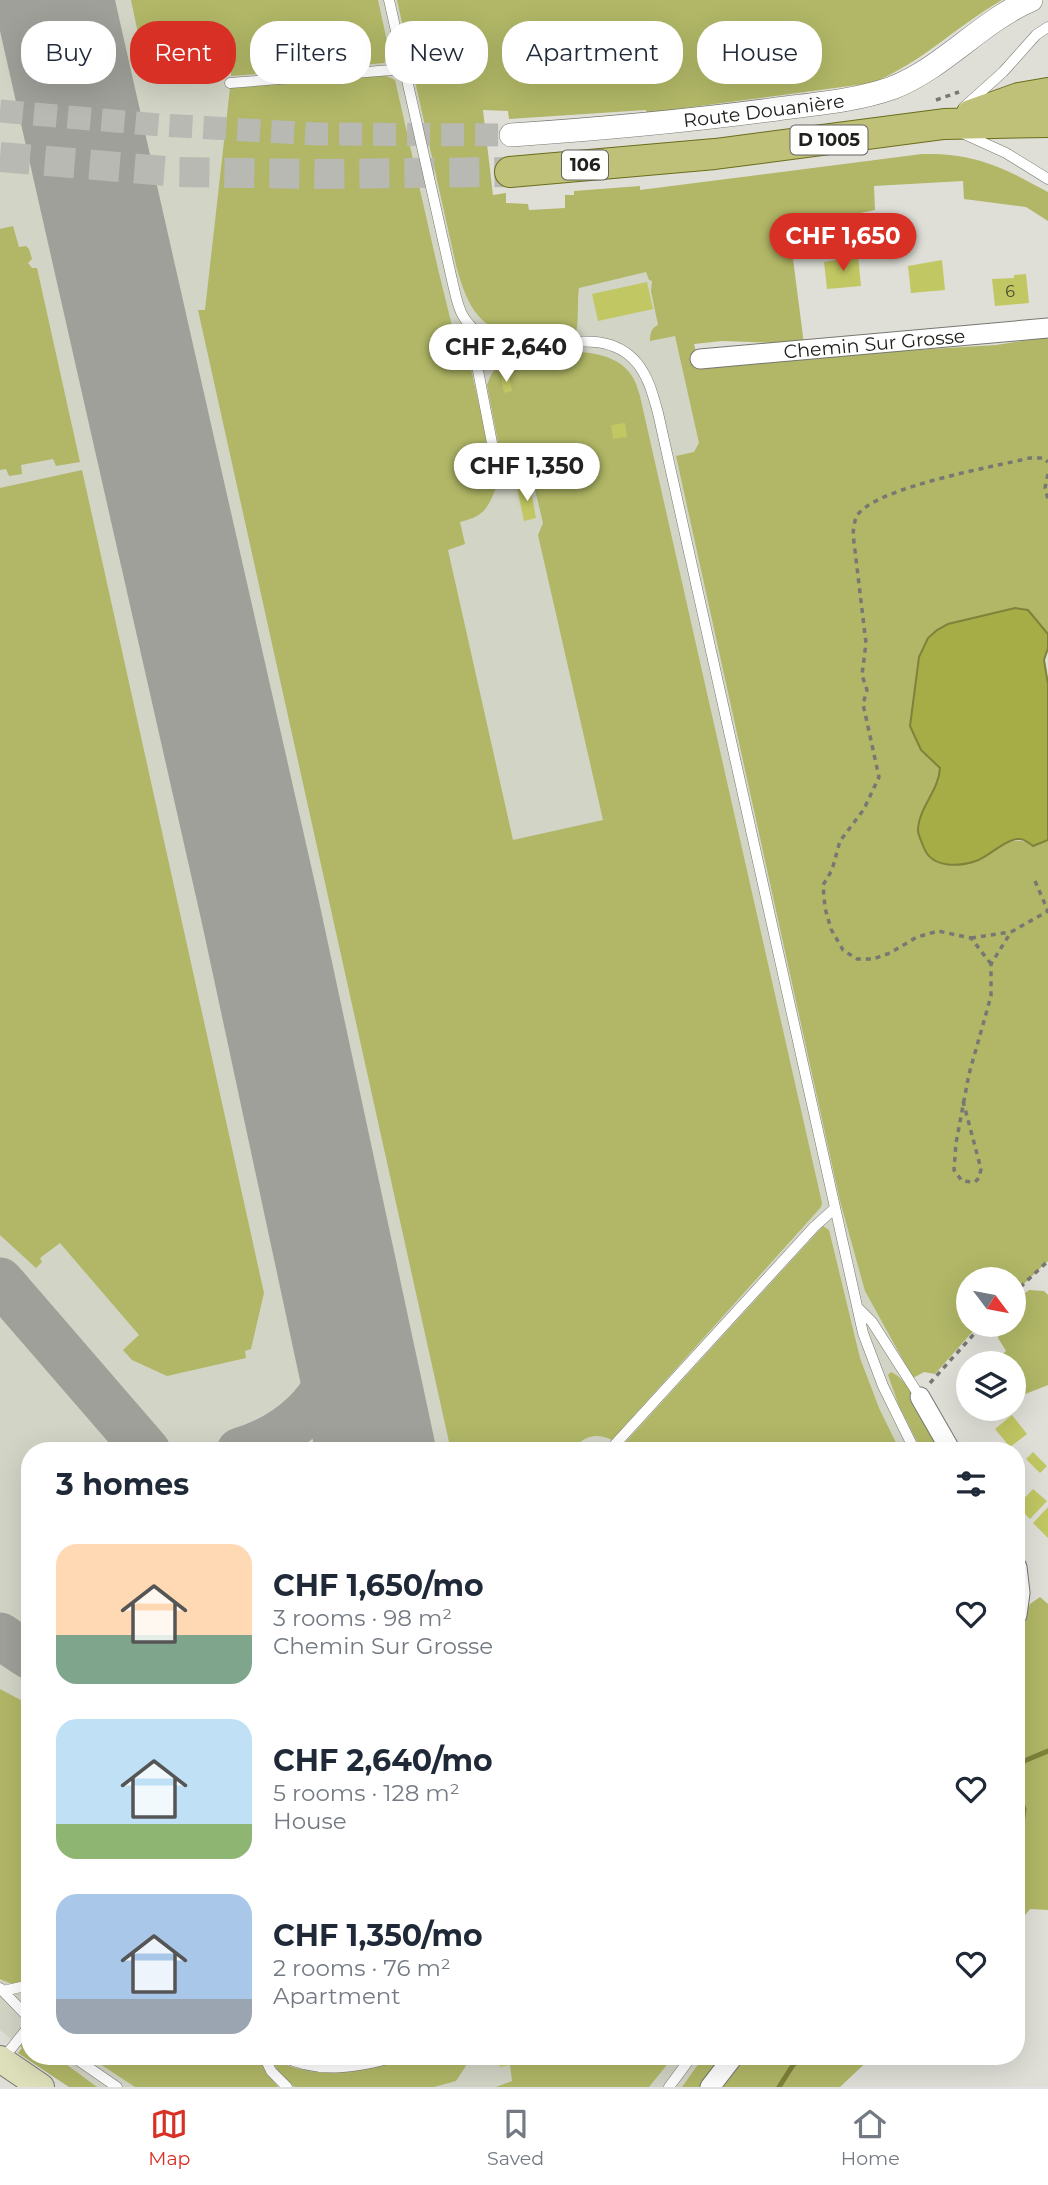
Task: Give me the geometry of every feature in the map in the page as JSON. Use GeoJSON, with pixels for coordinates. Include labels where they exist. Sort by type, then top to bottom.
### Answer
{"type":"FeatureCollection","features":[{"type":"Feature","properties":{"kind":"main road","name":"D 1005"},"geometry":{"type":"LineString","coordinates":[[660,159],[802,143],[937,113],[1048,93]]}},
{"type":"Feature","properties":{"kind":"main road","name":"D 1005"},"geometry":{"type":"LineString","coordinates":[[937,113],[1048,122]]}},
{"type":"Feature","properties":{"kind":"main road","name":"106"},"geometry":{"type":"LineString","coordinates":[[510,172],[660,159]]}},
{"type":"Feature","properties":{"kind":"main road"},"geometry":{"type":"LineString","coordinates":[[1,2059],[41,2087]]}},
{"type":"Feature","properties":{"kind":"street","name":"Route Douanière"},"geometry":{"type":"LineString","coordinates":[[511,135],[622,128],[738,115],[863,96],[893,87],[908,79],[993,20],[1031,0]]}},
{"type":"Feature","properties":{"kind":"street","name":"Chemin Sur Grosse"},"geometry":{"type":"LineString","coordinates":[[700,359],[1048,328]]}},
{"type":"Feature","properties":{"kind":"street"},"geometry":{"type":"LineString","coordinates":[[920,1397],[946,1442]]}},
{"type":"Feature","properties":{"kind":"street"},"geometry":{"type":"LineString","coordinates":[[710,2087],[727,2065]]}},
{"type":"Feature","properties":{"kind":"lane"},"geometry":{"type":"LineString","coordinates":[[388,0],[393,21]]}},
{"type":"Feature","properties":{"kind":"lane"},"geometry":{"type":"LineString","coordinates":[[937,113],[987,87],[1036,35],[1048,27]]}},
{"type":"Feature","properties":{"kind":"lane"},"geometry":{"type":"LineString","coordinates":[[236,83],[385,71]]}},
{"type":"Feature","properties":{"kind":"lane"},"geometry":{"type":"LineString","coordinates":[[407,84],[452,280],[461,311],[469,323],[480,335],[505,345],[582,341],[602,344],[629,356],[649,383],[661,426],[863,1333],[883,1385],[911,1442]]}},
{"type":"Feature","properties":{"kind":"lane"},"geometry":{"type":"LineString","coordinates":[[937,113],[1048,179]]}},
{"type":"Feature","properties":{"kind":"lane"},"geometry":{"type":"LineString","coordinates":[[469,323],[498,474]]}},
{"type":"Feature","properties":{"kind":"lane"},"geometry":{"type":"LineString","coordinates":[[616,1442],[814,1227],[835,1208]]}},
{"type":"Feature","properties":{"kind":"lane"},"geometry":{"type":"LineString","coordinates":[[857,1308],[872,1322],[920,1397]]}},
{"type":"Feature","properties":{"kind":"lane"},"geometry":{"type":"LineString","coordinates":[[2,1990],[21,1987]]}},
{"type":"Feature","properties":{"kind":"lane"},"geometry":{"type":"LineString","coordinates":[[2,1990],[21,2010]]}},
{"type":"Feature","properties":{"kind":"lane"},"geometry":{"type":"LineString","coordinates":[[1,2059],[21,2036]]}},
{"type":"Feature","properties":{"kind":"lane"},"geometry":{"type":"LineString","coordinates":[[85,2065],[117,2087]]}},
{"type":"Feature","properties":{"kind":"lane"},"geometry":{"type":"LineString","coordinates":[[268,2065],[287,2087]]}},
{"type":"Feature","properties":{"kind":"lane"},"geometry":{"type":"LineString","coordinates":[[304,2065],[330,2068],[362,2065]]}},
{"type":"Feature","properties":{"kind":"lane"},"geometry":{"type":"LineString","coordinates":[[669,2087],[685,2065]]}},
{"type":"Feature","properties":{"kind":"path"},"geometry":{"type":"LineString","coordinates":[[937,113],[957,93],[987,87]]}},
{"type":"Feature","properties":{"kind":"path"},"geometry":{"type":"LineString","coordinates":[[1035,881],[1048,911],[1011,932],[971,938],[953,933],[930,932],[873,959],[849,956],[837,943],[827,916],[823,885],[832,870],[836,850],[843,835],[864,809],[879,777],[863,704],[867,690],[862,675],[866,643],[855,554],[855,521],[858,514],[874,502],[938,479],[1030,458],[1044,458],[1048,462]]}},
{"type":"Feature","properties":{"kind":"path"},"geometry":{"type":"LineString","coordinates":[[1048,474],[1045,488],[1048,499]]}},
{"type":"Feature","properties":{"kind":"path"},"geometry":{"type":"LineString","coordinates":[[963,1101],[981,1169],[975,1182],[962,1181],[954,1170],[956,1143],[963,1101],[992,996],[991,964],[1011,932]]}},
{"type":"Feature","properties":{"kind":"path"},"geometry":{"type":"LineString","coordinates":[[971,938],[991,964]]}},
{"type":"Feature","properties":{"kind":"path"},"geometry":{"type":"LineString","coordinates":[[1026,1282],[1048,1261]]}},
{"type":"Feature","properties":{"kind":"path"},"geometry":{"type":"LineString","coordinates":[[937,1375],[971,1337]]}},
{"type":"Feature","properties":{"kind":"shaded area"},"geometry":{"type":"Polygon","coordinates":[[[0,0],[461,0],[464,21],[385,21],[385,84],[474,84],[499,241],[666,222],[924,1372],[903,1383],[926,1442],[21,1442],[21,2047],[0,2030],[0,0]]]}},
{"type":"Feature","properties":{"kind":"shaded area"},"geometry":{"type":"Polygon","coordinates":[[[131,0],[378,0],[385,32],[385,62],[371,64],[371,21],[250,21],[250,74],[236,76],[236,21],[135,21],[131,0]]]}},
{"type":"Feature","properties":{"kind":"shaded area"},"geometry":{"type":"Polygon","coordinates":[[[397,0],[1002,0],[923,55],[872,83],[647,113],[646,110],[509,119],[508,111],[483,110],[493,195],[506,193],[506,203],[528,204],[529,210],[565,208],[565,195],[574,195],[574,191],[640,186],[640,190],[922,154],[958,156],[988,163],[1048,192],[1048,221],[1026,207],[964,199],[963,181],[874,186],[875,210],[789,228],[804,344],[722,341],[694,344],[700,369],[801,357],[996,345],[1048,337],[1048,634],[1028,610],[934,761],[940,768],[938,783],[922,813],[977,860],[997,847],[1011,842],[1026,842],[1033,846],[1048,840],[1048,1261],[1026,1282],[1026,1267],[956,1267],[956,1337],[968,1337],[935,1374],[924,1372],[913,1378],[865,1291],[840,1201],[676,456],[694,452],[699,443],[675,336],[650,341],[651,332],[658,325],[651,291],[652,281],[646,272],[579,288],[576,332],[513,334],[497,330],[484,322],[473,309],[456,265],[416,84],[488,84],[488,21],[402,21],[397,0]]]}},
{"type":"Feature","properties":{"kind":"shaded area"},"geometry":{"type":"Polygon","coordinates":[[[384,75],[385,84],[396,84],[453,330],[467,351],[497,485],[491,500],[480,514],[460,522],[465,544],[448,550],[513,840],[603,820],[538,535],[543,523],[532,477],[518,480],[512,474],[504,473],[487,385],[495,369],[509,359],[557,353],[592,353],[608,357],[621,365],[633,378],[640,396],[822,1203],[612,1440],[595,1436],[581,1442],[449,1442],[198,310],[205,310],[230,88],[277,84],[371,84],[371,76],[384,75]]]}},
{"type":"Feature","properties":{"kind":"shaded area"},"geometry":{"type":"Polygon","coordinates":[[[13,226],[19,247],[26,246],[29,249],[32,259],[28,263],[32,268],[37,268],[80,462],[56,466],[53,459],[21,465],[22,474],[9,476],[6,469],[0,470],[0,229],[13,226]]]}},
{"type":"Feature","properties":{"kind":"shaded area"},"geometry":{"type":"Polygon","coordinates":[[[82,470],[264,1293],[251,1349],[245,1351],[246,1358],[167,1376],[132,1360],[123,1350],[139,1335],[60,1243],[40,1258],[42,1262],[36,1268],[0,1235],[0,488],[82,470]]]}},
{"type":"Feature","properties":{"kind":"shaded area"},"geometry":{"type":"Polygon","coordinates":[[[1015,608],[1028,610],[1048,634],[1048,648],[1044,660],[1048,684],[1048,840],[1033,846],[1024,840],[1016,839],[976,861],[946,864],[928,855],[918,830],[919,820],[936,784],[940,768],[921,750],[910,726],[919,657],[928,638],[948,624],[1015,608]]]}},
{"type":"Feature","properties":{"kind":"shaded area"},"geometry":{"type":"Polygon","coordinates":[[[823,1226],[829,1230],[860,1358],[896,1442],[625,1442],[823,1226]]]}},
{"type":"Feature","properties":{"kind":"shaded area"},"geometry":{"type":"Polygon","coordinates":[[[1044,1291],[1048,1295],[1048,1385],[1026,1394],[1026,1351],[1006,1351],[998,1338],[1026,1337],[1026,1292],[1044,1291]]]}},
{"type":"Feature","properties":{"kind":"shaded area"},"geometry":{"type":"Polygon","coordinates":[[[891,1372],[899,1377],[914,1395],[940,1442],[917,1442],[899,1406],[888,1375],[891,1372]]]}},
{"type":"Feature","properties":{"kind":"shaded area"},"geometry":{"type":"Polygon","coordinates":[[[1040,1597],[1048,1604],[1048,1910],[1030,1909],[1025,1915],[1025,1614],[1030,1604],[1040,1597]]]}},
{"type":"Feature","properties":{"kind":"shaded area"},"geometry":{"type":"Polygon","coordinates":[[[0,1689],[21,1700],[21,1982],[12,1984],[0,1979],[0,1689]]]}},
{"type":"Feature","properties":{"kind":"shaded area"},"geometry":{"type":"Polygon","coordinates":[[[36,2065],[705,2065],[691,2087],[69,2087],[36,2065]]]}},
{"type":"Feature","properties":{"kind":"shaded area"},"geometry":{"type":"Polygon","coordinates":[[[36,2065],[67,2065],[97,2087],[69,2087],[36,2065]]]}},
{"type":"Feature","properties":{"kind":"shaded area"},"geometry":{"type":"Polygon","coordinates":[[[102,2065],[262,2065],[278,2087],[135,2087],[102,2065]]]}},
{"type":"Feature","properties":{"kind":"shaded area"},"geometry":{"type":"Polygon","coordinates":[[[275,2065],[330,2073],[382,2065],[466,2065],[456,2081],[434,2087],[295,2087],[281,2076],[275,2065]]]}},
{"type":"Feature","properties":{"kind":"shaded area"},"geometry":{"type":"Polygon","coordinates":[[[510,2065],[667,2065],[649,2087],[496,2087],[512,2081],[510,2065]]]}},
{"type":"Feature","properties":{"kind":"shaded area"},"geometry":{"type":"Polygon","coordinates":[[[698,2065],[722,2065],[706,2087],[682,2087],[698,2065]]]}},
{"type":"Feature","properties":{"kind":"shaded area"},"geometry":{"type":"Polygon","coordinates":[[[735,2065],[863,2065],[840,2087],[719,2087],[735,2065]]]}},
{"type":"Feature","properties":{"kind":"building"},"geometry":{"type":"Polygon","coordinates":[[[858,256],[861,286],[827,289],[824,262],[858,256]]]}},
{"type":"Feature","properties":{"kind":"building"},"geometry":{"type":"Polygon","coordinates":[[[942,260],[945,290],[911,293],[908,266],[942,260]]]}},
{"type":"Feature","properties":{"kind":"building"},"geometry":{"type":"Polygon","coordinates":[[[1026,274],[1029,303],[995,306],[992,279],[1014,278],[1014,275],[1026,274]]]}},
{"type":"Feature","properties":{"kind":"building"},"geometry":{"type":"Polygon","coordinates":[[[647,282],[653,309],[598,321],[592,294],[647,282]]]}},
{"type":"Feature","properties":{"kind":"building"},"geometry":{"type":"Polygon","coordinates":[[[509,375],[512,391],[504,393],[501,377],[509,375]]]}},
{"type":"Feature","properties":{"kind":"building"},"geometry":{"type":"Polygon","coordinates":[[[625,423],[627,437],[613,439],[611,425],[625,423]]]}},
{"type":"Feature","properties":{"kind":"building"},"geometry":{"type":"Polygon","coordinates":[[[530,486],[536,518],[524,521],[517,488],[530,486]]]}},
{"type":"Feature","properties":{"kind":"building"},"geometry":{"type":"Polygon","coordinates":[[[1005,1421],[1017,1421],[1027,1434],[1017,1442],[1006,1442],[995,1429],[1005,1421]]]}},
{"type":"Feature","properties":{"kind":"building"},"geometry":{"type":"Polygon","coordinates":[[[1033,1452],[1047,1466],[1040,1473],[1026,1459],[1033,1452]]]}},
{"type":"Feature","properties":{"kind":"building"},"geometry":{"type":"Polygon","coordinates":[[[1033,1489],[1047,1501],[1030,1519],[1025,1514],[1025,1498],[1033,1489]]]}},
{"type":"Feature","properties":{"kind":"building"},"geometry":{"type":"Polygon","coordinates":[[[1048,1507],[1048,1538],[1033,1523],[1048,1507]]]}},
{"type":"Feature","properties":{"kind":"waterway"},"geometry":{"type":"LineString","coordinates":[[1025,1761],[1048,1751]]}},
{"type":"Feature","properties":{"kind":"waterway"},"geometry":{"type":"LineString","coordinates":[[779,2087],[793,2065]]}},
{"type":"Feature","properties":{"kind":"taxiway"},"geometry":{"type":"LineString","coordinates":[[0,1281],[139,1442]]}},
{"type":"Feature","properties":{"kind":"taxiway"},"geometry":{"type":"LineString","coordinates":[[262,1442],[291,1426],[305,1414],[328,1384],[341,1348],[343,1299]]}},
{"type":"Feature","properties":{"kind":"taxiway"},"geometry":{"type":"LineString","coordinates":[[0,1636],[21,1650]]}},
{"type":"Feature","properties":{"kind":"runway"},"geometry":{"type":"LineString","coordinates":[[54,0],[260,910],[374,1442]]}},
{"type":"Feature","properties":{"kind":"tunnel"},"geometry":{"type":"LineString","coordinates":[[0,111],[160,125],[317,134],[511,135]]}},
{"type":"Feature","properties":{"kind":"tunnel"},"geometry":{"type":"LineString","coordinates":[[0,157],[178,172],[510,172]]}}]}
